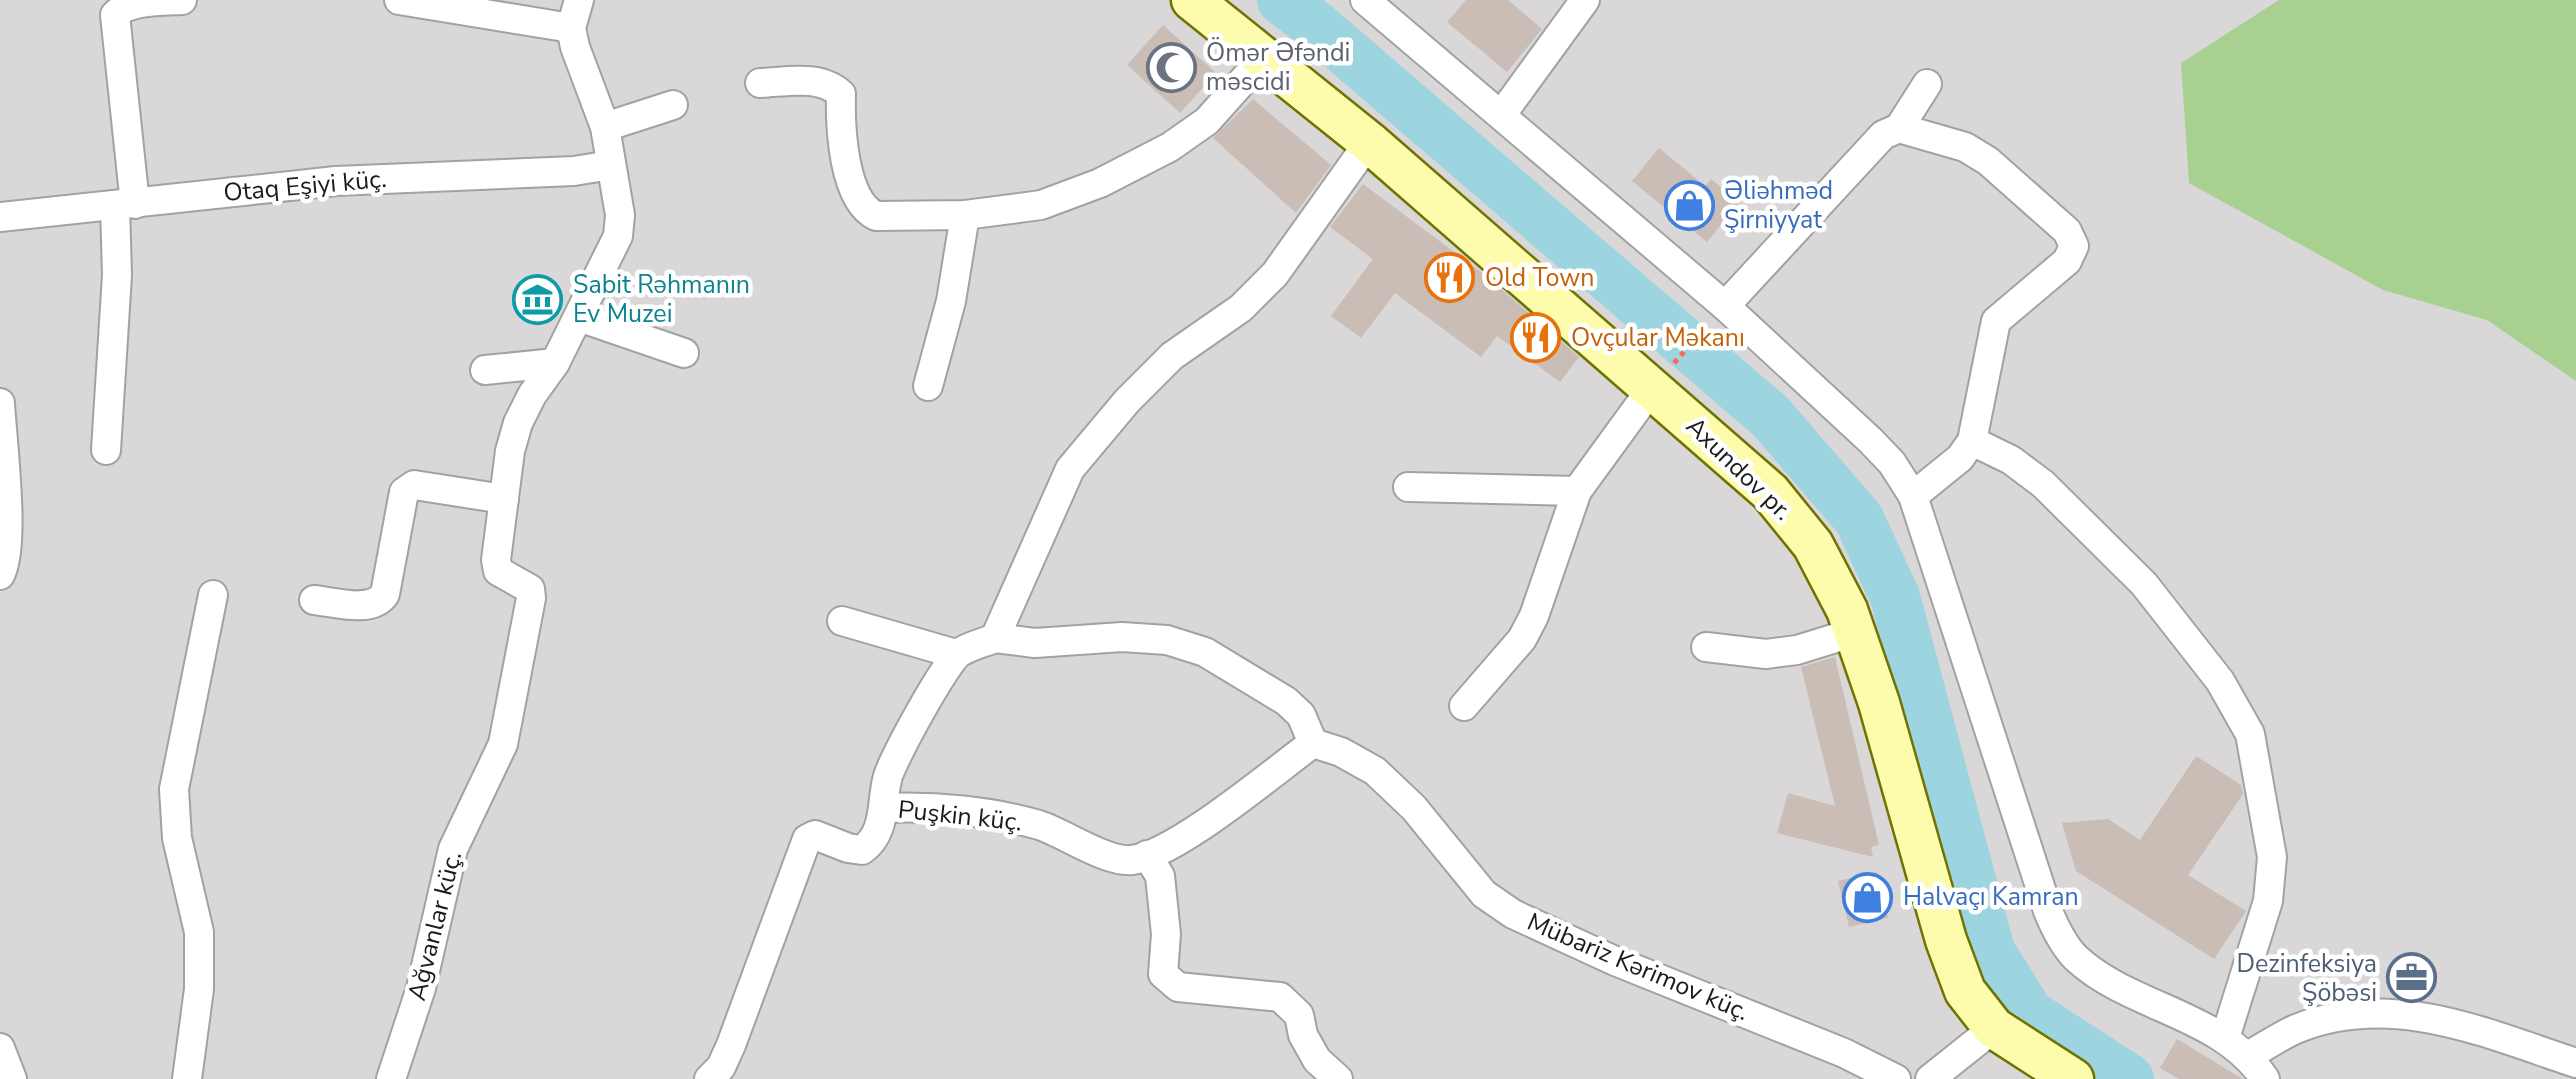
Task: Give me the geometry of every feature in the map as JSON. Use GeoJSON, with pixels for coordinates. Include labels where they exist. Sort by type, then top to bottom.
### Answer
{"type":"FeatureCollection","features":[{"type":"Feature","properties":{"kind":"street"},"geometry":{"type":"LineString","coordinates":[[106,450],[125,205],[116,15],[120,7],[132,3],[182,0]]}},
{"type":"Feature","properties":{"kind":"street"},"geometry":{"type":"LineString","coordinates":[[399,0],[487,7],[571,28],[580,0]]}},
{"type":"Feature","properties":{"kind":"street","name":"Axundov pr."},"geometry":{"type":"LineString","coordinates":[[1192,0],[1658,380],[1792,517],[1832,577],[1855,632],[1965,992],[1994,1028],[2073,1079]]}},
{"type":"Feature","properties":{"kind":"street"},"geometry":{"type":"LineString","coordinates":[[1366,0],[1502,114],[1718,313],[1870,440],[1892,463],[1913,496],[2060,938],[2076,958],[2106,978],[2225,1038],[2248,1056],[2265,1079]]}},
{"type":"Feature","properties":{"kind":"street"},"geometry":{"type":"LineString","coordinates":[[1502,114],[1585,0]]}},
{"type":"Feature","properties":{"kind":"street","name":"Ağvanlar küç."},"geometry":{"type":"LineString","coordinates":[[392,1079],[420,988],[453,849],[502,744],[531,598],[530,589],[523,582],[498,571],[496,560],[510,451],[532,395],[555,363],[618,236],[620,215],[604,127],[571,28]]}},
{"type":"Feature","properties":{"kind":"street"},"geometry":{"type":"LineString","coordinates":[[760,83],[816,81],[833,86],[841,94],[845,151],[854,193],[863,210],[876,216],[965,215],[1041,205],[1100,182],[1170,147],[1207,120],[1265,56]]}},
{"type":"Feature","properties":{"kind":"street"},"geometry":{"type":"LineString","coordinates":[[1718,313],[1883,135],[1899,128],[1926,84]]}},
{"type":"Feature","properties":{"kind":"street"},"geometry":{"type":"LineString","coordinates":[[604,127],[673,106]]}},
{"type":"Feature","properties":{"kind":"street"},"geometry":{"type":"LineString","coordinates":[[1899,128],[1965,147],[1988,161],[2067,231],[2074,246],[2067,261],[1996,321],[1972,441],[1960,458],[1913,496]]}},
{"type":"Feature","properties":{"kind":"street"},"geometry":{"type":"LineString","coordinates":[[995,638],[1070,469],[1127,401],[1172,356],[1241,308],[1275,274],[1369,142]]}},
{"type":"Feature","properties":{"kind":"street","name":"Otaq Eşiyi küç."},"geometry":{"type":"LineString","coordinates":[[0,217],[336,180],[574,171],[612,165]]}},
{"type":"Feature","properties":{"kind":"street"},"geometry":{"type":"LineString","coordinates":[[928,386],[952,301],[965,215]]}},
{"type":"Feature","properties":{"kind":"street"},"geometry":{"type":"LineString","coordinates":[[578,317],[684,353]]}},
{"type":"Feature","properties":{"kind":"street"},"geometry":{"type":"LineString","coordinates":[[485,370],[555,363]]}},
{"type":"Feature","properties":{"kind":"street"},"geometry":{"type":"LineString","coordinates":[[1464,706],[1522,639],[1534,616],[1577,491],[1658,380]]}},
{"type":"Feature","properties":{"kind":"street"},"geometry":{"type":"LineString","coordinates":[[0,403],[6,562],[0,576]]}},
{"type":"Feature","properties":{"kind":"street"},"geometry":{"type":"LineString","coordinates":[[1972,441],[2011,460],[2043,484],[2144,584],[2220,681],[2250,734],[2272,857],[2268,900],[2225,1038]]}},
{"type":"Feature","properties":{"kind":"street"},"geometry":{"type":"LineString","coordinates":[[314,600],[372,606],[380,601],[404,492],[414,485],[504,499]]}},
{"type":"Feature","properties":{"kind":"street"},"geometry":{"type":"LineString","coordinates":[[1408,488],[1577,491]]}},
{"type":"Feature","properties":{"kind":"street"},"geometry":{"type":"LineString","coordinates":[[187,1079],[199,988],[199,932],[176,838],[174,789],[213,595]]}},
{"type":"Feature","properties":{"kind":"street"},"geometry":{"type":"LineString","coordinates":[[842,621],[956,654]]}},
{"type":"Feature","properties":{"kind":"street"},"geometry":{"type":"LineString","coordinates":[[1706,647],[1766,654],[1797,650],[1855,632]]}},
{"type":"Feature","properties":{"kind":"street"},"geometry":{"type":"LineString","coordinates":[[709,1079],[722,1068],[803,845],[814,835],[862,850],[873,842],[886,808],[886,781],[895,758],[956,654],[995,638],[1034,643],[1122,637],[1167,640],[1205,652],[1286,701],[1301,715],[1313,743],[1185,837],[1147,856],[1160,876],[1166,934],[1163,974],[1178,986],[1280,997],[1299,1015],[1303,1035],[1316,1060],[1338,1079]]}},
{"type":"Feature","properties":{"kind":"street","name":"Mübariz Kərimov küç."},"geometry":{"type":"LineString","coordinates":[[1313,743],[1341,752],[1375,771],[1414,808],[1484,894],[1512,914],[1615,961],[1844,1053],[1896,1079]]}},
{"type":"Feature","properties":{"kind":"street","name":"Puşkin küç."},"geometry":{"type":"LineString","coordinates":[[886,808],[995,816],[1039,826],[1115,858],[1147,856]]}},
{"type":"Feature","properties":{"kind":"street"},"geometry":{"type":"LineString","coordinates":[[2248,1056],[2294,1030],[2366,1012],[2423,1015],[2576,1063]]}},
{"type":"Feature","properties":{"kind":"street"},"geometry":{"type":"LineString","coordinates":[[1930,1079],[1994,1028]]}},
{"type":"Feature","properties":{"kind":"street"},"geometry":{"type":"LineString","coordinates":[[0,1048],[12,1079]]}},
{"type":"Feature","properties":{"kind":"path"},"geometry":{"type":"LineString","coordinates":[[1658,380],[1718,313]]}},
{"type":"Feature","properties":{"kind":"shaded area"},"geometry":{"type":"Polygon","coordinates":[[[0,0],[2576,0],[2576,1079],[0,1079],[0,0]]]}},
{"type":"Feature","properties":{"kind":"green space"},"geometry":{"type":"Polygon","coordinates":[[[2279,0],[2576,0],[2576,381],[2487,320],[2383,290],[2189,183],[2181,63],[2279,0]]]}},
{"type":"Feature","properties":{"kind":"building"},"geometry":{"type":"Polygon","coordinates":[[[1466,0],[1508,0],[1542,29],[1507,72],[1447,22],[1466,0]]]}},
{"type":"Feature","properties":{"kind":"building"},"geometry":{"type":"Polygon","coordinates":[[[1163,25],[1216,73],[1180,113],[1127,65],[1163,25]]]}},
{"type":"Feature","properties":{"kind":"building"},"geometry":{"type":"Polygon","coordinates":[[[1253,99],[1331,165],[1296,213],[1213,138],[1253,99]]]}},
{"type":"Feature","properties":{"kind":"building"},"geometry":{"type":"Polygon","coordinates":[[[1659,148],[1705,186],[1711,179],[1739,202],[1707,242],[1632,181],[1659,148]]]}},
{"type":"Feature","properties":{"kind":"building"},"geometry":{"type":"Polygon","coordinates":[[[1363,184],[1485,275],[1579,357],[1560,382],[1497,336],[1481,357],[1395,293],[1361,338],[1331,316],[1373,259],[1330,227],[1363,184]]]}},
{"type":"Feature","properties":{"kind":"building"},"geometry":{"type":"Polygon","coordinates":[[[1835,657],[1879,845],[1871,847],[1873,857],[1777,833],[1788,793],[1835,806],[1801,667],[1835,657]]]}},
{"type":"Feature","properties":{"kind":"building"},"geometry":{"type":"Polygon","coordinates":[[[2196,756],[2241,785],[2243,794],[2188,875],[2246,911],[2214,959],[2076,871],[2062,823],[2108,819],[2140,840],[2196,756]]]}},
{"type":"Feature","properties":{"kind":"building"},"geometry":{"type":"Polygon","coordinates":[[[1877,872],[1888,918],[1849,927],[1838,881],[1877,872]]]}},
{"type":"Feature","properties":{"kind":"building"},"geometry":{"type":"Polygon","coordinates":[[[2177,1039],[2242,1079],[2179,1079],[2160,1068],[2177,1039]]]}},
{"type":"Feature","properties":{"kind":"waterway"},"geometry":{"type":"LineString","coordinates":[[1282,0],[1771,417],[1859,519],[1895,597],[1990,951],[2029,1014],[2129,1079]]}},
{"type":"Feature","properties":{"kind":"place","name":"Ömər Əfəndi məscidi"},"geometry":{"type":"Point","coordinates":[1171,67]}},
{"type":"Feature","properties":{"kind":"place","name":"Əliəhməd Şirniyyat"},"geometry":{"type":"Point","coordinates":[1689,205]}},
{"type":"Feature","properties":{"kind":"place","name":"Old Town"},"geometry":{"type":"Point","coordinates":[1450,278]}},
{"type":"Feature","properties":{"kind":"place","name":"Sabit Rəhmanın Ev Muzei"},"geometry":{"type":"Point","coordinates":[538,299]}},
{"type":"Feature","properties":{"kind":"place","name":"Ovçular Məkanı"},"geometry":{"type":"Point","coordinates":[1536,338]}},
{"type":"Feature","properties":{"kind":"place","name":"Halvaçı Kamran"},"geometry":{"type":"Point","coordinates":[1868,897]}},
{"type":"Feature","properties":{"kind":"place","name":"Dezinfeksiya Şöbəsi"},"geometry":{"type":"Point","coordinates":[2412,978]}}]}
